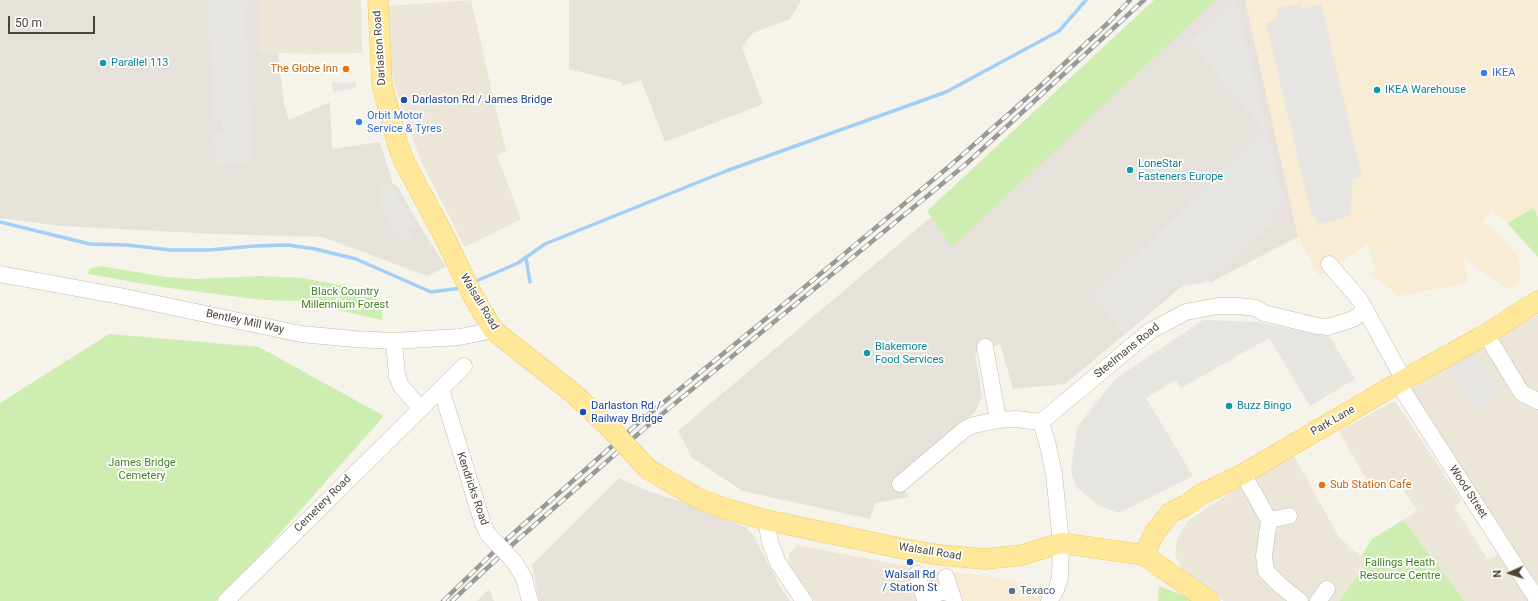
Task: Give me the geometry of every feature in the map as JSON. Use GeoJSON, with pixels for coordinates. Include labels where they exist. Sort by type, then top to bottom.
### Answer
{"type":"FeatureCollection","features":[{"type":"Feature","properties":{"kind":"main road","name":"Darlaston Road"},"geometry":{"type":"LineString","coordinates":[[378,0],[382,84],[397,142]]}},
{"type":"Feature","properties":{"kind":"main road","name":"Walsall Road"},"geometry":{"type":"LineString","coordinates":[[397,142],[404,161],[443,234],[472,294],[493,330],[573,393],[608,426],[648,469],[697,498],[727,509],[766,520],[904,549],[964,558],[1004,558],[1061,543],[1144,555],[1209,601]]}},
{"type":"Feature","properties":{"kind":"main road","name":"Park Lane"},"geometry":{"type":"LineString","coordinates":[[1144,555],[1155,532],[1170,513],[1186,505],[1200,495],[1243,474],[1486,334],[1538,301]]}},
{"type":"Feature","properties":{"kind":"street","name":"Wood Street"},"geometry":{"type":"LineString","coordinates":[[1329,264],[1366,310],[1401,382],[1538,601]]}},
{"type":"Feature","properties":{"kind":"street","name":"Bentley Mill Way"},"geometry":{"type":"LineString","coordinates":[[0,274],[120,296],[300,334],[354,339],[394,340],[460,337],[493,330]]}},
{"type":"Feature","properties":{"kind":"street","name":"Steelmans Road"},"geometry":{"type":"LineString","coordinates":[[1041,422],[1135,343],[1163,322],[1199,309],[1238,306],[1256,308],[1264,313],[1317,326],[1328,326],[1353,319],[1366,310]]}},
{"type":"Feature","properties":{"kind":"street"},"geometry":{"type":"LineString","coordinates":[[1486,334],[1518,387],[1522,392],[1538,401]]}},
{"type":"Feature","properties":{"kind":"street"},"geometry":{"type":"LineString","coordinates":[[394,340],[397,376],[401,386],[420,408]]}},
{"type":"Feature","properties":{"kind":"street"},"geometry":{"type":"LineString","coordinates":[[985,347],[998,420]]}},
{"type":"Feature","properties":{"kind":"street","name":"Cemetery Road"},"geometry":{"type":"LineString","coordinates":[[226,601],[464,366]]}},
{"type":"Feature","properties":{"kind":"street","name":"Kendricks Road"},"geometry":{"type":"LineString","coordinates":[[440,390],[443,395],[483,524],[488,534],[516,563],[522,574],[530,601]]}},
{"type":"Feature","properties":{"kind":"street"},"geometry":{"type":"LineString","coordinates":[[900,484],[966,429],[974,425],[998,420],[1016,419],[1041,422],[1054,474],[1061,543],[1061,567],[1059,582],[1049,601]]}},
{"type":"Feature","properties":{"kind":"street"},"geometry":{"type":"LineString","coordinates":[[1243,474],[1269,520],[1264,556],[1266,571],[1281,586],[1300,601]]}},
{"type":"Feature","properties":{"kind":"street"},"geometry":{"type":"LineString","coordinates":[[1269,520],[1289,516]]}},
{"type":"Feature","properties":{"kind":"street"},"geometry":{"type":"LineString","coordinates":[[766,520],[770,542],[778,563],[804,601]]}},
{"type":"Feature","properties":{"kind":"street"},"geometry":{"type":"LineString","coordinates":[[917,574],[924,597],[950,589]]}},
{"type":"Feature","properties":{"kind":"shaded area"},"geometry":{"type":"Polygon","coordinates":[[[0,0],[259,0],[259,52],[278,53],[284,104],[289,120],[330,102],[332,149],[380,142],[393,184],[398,187],[418,223],[446,267],[427,276],[323,237],[217,234],[61,226],[0,218],[0,0]]]}},
{"type":"Feature","properties":{"kind":"shaded area"},"geometry":{"type":"Polygon","coordinates":[[[207,0],[253,0],[253,3],[245,4],[252,163],[216,166],[214,133],[222,132],[222,118],[214,118],[207,0]]]}},
{"type":"Feature","properties":{"kind":"shaded area"},"geometry":{"type":"Polygon","coordinates":[[[259,0],[361,0],[362,53],[305,54],[259,52],[259,0]]]}},
{"type":"Feature","properties":{"kind":"shaded area"},"geometry":{"type":"Polygon","coordinates":[[[471,0],[506,152],[497,155],[521,219],[465,247],[421,161],[405,118],[395,86],[388,46],[387,6],[471,0]]]}},
{"type":"Feature","properties":{"kind":"shaded area"},"geometry":{"type":"Polygon","coordinates":[[[569,0],[801,0],[790,19],[753,33],[742,47],[763,104],[665,142],[641,80],[623,86],[621,82],[569,69],[569,0]]]}},
{"type":"Feature","properties":{"kind":"shaded area"},"geometry":{"type":"Polygon","coordinates":[[[1216,0],[1245,0],[1298,237],[1211,282],[1197,274],[1065,384],[1013,389],[1000,344],[975,353],[982,397],[975,412],[897,479],[909,497],[875,503],[870,519],[743,491],[692,458],[678,431],[931,217],[952,246],[1216,0]]]}},
{"type":"Feature","properties":{"kind":"shaded area"},"geometry":{"type":"Polygon","coordinates":[[[1236,0],[1283,200],[1268,214],[1276,222],[1206,282],[1175,287],[1125,334],[1092,296],[1265,132],[1190,42],[1236,0]]]}},
{"type":"Feature","properties":{"kind":"shaded area"},"geometry":{"type":"Polygon","coordinates":[[[1245,0],[1538,0],[1538,217],[1534,208],[1507,223],[1491,211],[1482,222],[1500,235],[1516,254],[1520,268],[1520,279],[1518,284],[1510,289],[1496,282],[1463,257],[1468,283],[1399,296],[1370,274],[1375,268],[1369,246],[1366,245],[1319,276],[1298,237],[1245,0]]]}},
{"type":"Feature","properties":{"kind":"shaded area"},"geometry":{"type":"Polygon","coordinates":[[[1300,3],[1302,9],[1321,4],[1362,176],[1353,180],[1350,216],[1317,225],[1316,217],[1312,217],[1266,23],[1278,19],[1276,9],[1300,3]]]}},
{"type":"Feature","properties":{"kind":"shaded area"},"geometry":{"type":"Polygon","coordinates":[[[356,82],[356,88],[333,92],[332,83],[356,82]]]}},
{"type":"Feature","properties":{"kind":"shaded area"},"geometry":{"type":"Polygon","coordinates":[[[391,183],[415,227],[407,231],[412,239],[404,243],[400,236],[397,237],[380,202],[379,189],[391,183]]]}},
{"type":"Feature","properties":{"kind":"shaded area"},"geometry":{"type":"Polygon","coordinates":[[[1538,315],[1538,585],[1410,390],[1453,363],[1538,315]]]}},
{"type":"Feature","properties":{"kind":"shaded area"},"geometry":{"type":"Polygon","coordinates":[[[1203,320],[1258,322],[1330,337],[1355,379],[1310,406],[1269,338],[1181,388],[1176,380],[1146,398],[1193,476],[1119,513],[1098,505],[1076,487],[1071,471],[1077,427],[1115,379],[1203,320]]]}},
{"type":"Feature","properties":{"kind":"shaded area"},"geometry":{"type":"Polygon","coordinates":[[[1473,352],[1498,395],[1475,409],[1450,366],[1473,352]]]}},
{"type":"Feature","properties":{"kind":"shaded area"},"geometry":{"type":"Polygon","coordinates":[[[1395,401],[1462,501],[1454,506],[1488,560],[1498,554],[1529,601],[1465,601],[1403,520],[1417,510],[1399,484],[1390,490],[1384,480],[1371,488],[1339,431],[1395,401]]]}},
{"type":"Feature","properties":{"kind":"shaded area"},"geometry":{"type":"Polygon","coordinates":[[[1294,456],[1339,537],[1368,563],[1339,601],[1224,601],[1182,570],[1175,555],[1177,539],[1188,521],[1262,472],[1294,456]]]}},
{"type":"Feature","properties":{"kind":"shaded area"},"geometry":{"type":"Polygon","coordinates":[[[619,478],[650,492],[679,501],[745,527],[753,535],[782,590],[790,601],[539,601],[532,565],[619,478]]]}},
{"type":"Feature","properties":{"kind":"shaded area"},"geometry":{"type":"Polygon","coordinates":[[[797,545],[942,573],[951,601],[814,601],[789,566],[789,554],[797,545]]]}},
{"type":"Feature","properties":{"kind":"shaded area"},"geometry":{"type":"Polygon","coordinates":[[[952,572],[1049,587],[1046,601],[961,601],[952,572]]]}},
{"type":"Feature","properties":{"kind":"shaded area"},"geometry":{"type":"Polygon","coordinates":[[[489,589],[494,601],[477,601],[489,589]]]}},
{"type":"Feature","properties":{"kind":"green space"},"geometry":{"type":"Polygon","coordinates":[[[1154,0],[1216,0],[952,247],[927,211],[1154,0]]]}},
{"type":"Feature","properties":{"kind":"green space"},"geometry":{"type":"Polygon","coordinates":[[[1534,208],[1538,217],[1538,257],[1507,223],[1534,208]]]}},
{"type":"Feature","properties":{"kind":"green space","name":"Black Country Millennium Forest"},"geometry":{"type":"Polygon","coordinates":[[[101,266],[165,277],[196,279],[261,276],[302,278],[351,287],[372,295],[383,307],[382,320],[299,301],[262,300],[162,287],[88,274],[89,269],[101,266]]]}},
{"type":"Feature","properties":{"kind":"green space","name":"James Bridge Cemetery"},"geometry":{"type":"Polygon","coordinates":[[[109,334],[259,347],[384,416],[249,568],[216,601],[0,601],[0,403],[109,334]]]}},
{"type":"Feature","properties":{"kind":"green space","name":"Fallings Heath Resource Centre"},"geometry":{"type":"Polygon","coordinates":[[[1403,520],[1465,601],[1339,601],[1367,563],[1361,557],[1372,539],[1403,520]]]}},
{"type":"Feature","properties":{"kind":"green space"},"geometry":{"type":"Polygon","coordinates":[[[1159,586],[1197,601],[1158,601],[1159,586]]]}},
{"type":"Feature","properties":{"kind":"waterway"},"geometry":{"type":"LineString","coordinates":[[474,282],[518,263],[545,244],[726,171],[946,92],[1059,31],[1086,0]]}},
{"type":"Feature","properties":{"kind":"waterway"},"geometry":{"type":"LineString","coordinates":[[0,222],[90,244],[127,245],[170,250],[209,250],[288,245],[315,249],[356,259],[431,292],[461,288]]}},
{"type":"Feature","properties":{"kind":"waterway"},"geometry":{"type":"LineString","coordinates":[[526,258],[530,282]]}},
{"type":"Feature","properties":{"kind":"railway"},"geometry":{"type":"LineString","coordinates":[[443,601],[507,539],[637,424],[952,164],[1038,88],[1108,23],[1130,0]]}},
{"type":"Feature","properties":{"kind":"railway"},"geometry":{"type":"LineString","coordinates":[[452,601],[513,544],[645,428],[965,165],[1144,0]]}},
{"type":"Feature","properties":{"kind":"place","name":"Parallel 113"},"geometry":{"type":"Point","coordinates":[103,63]}},
{"type":"Feature","properties":{"kind":"place","name":"The Globe Inn"},"geometry":{"type":"Point","coordinates":[346,69]}},
{"type":"Feature","properties":{"kind":"place","name":"IKEA"},"geometry":{"type":"Point","coordinates":[1484,73]}},
{"type":"Feature","properties":{"kind":"place","name":"IKEA Warehouse"},"geometry":{"type":"Point","coordinates":[1377,90]}},
{"type":"Feature","properties":{"kind":"place","name":"Darlaston Rd / James Bridge"},"geometry":{"type":"Point","coordinates":[404,100]}},
{"type":"Feature","properties":{"kind":"place","name":"Orbit Motor Service & Tyres"},"geometry":{"type":"Point","coordinates":[359,122]}},
{"type":"Feature","properties":{"kind":"place","name":"LoneStar Fasteners Europe"},"geometry":{"type":"Point","coordinates":[1130,170]}},
{"type":"Feature","properties":{"kind":"place","name":"Blakemore Food Services"},"geometry":{"type":"Point","coordinates":[867,353]}},
{"type":"Feature","properties":{"kind":"place","name":"Buzz Bingo"},"geometry":{"type":"Point","coordinates":[1229,406]}},
{"type":"Feature","properties":{"kind":"place","name":"Darlaston Rd / Railway Bridge"},"geometry":{"type":"Point","coordinates":[583,412]}},
{"type":"Feature","properties":{"kind":"place","name":"Sub Station Cafe"},"geometry":{"type":"Point","coordinates":[1322,485]}},
{"type":"Feature","properties":{"kind":"place","name":"Walsall Rd / Station St"},"geometry":{"type":"Point","coordinates":[910,562]}},
{"type":"Feature","properties":{"kind":"place","name":"Texaco"},"geometry":{"type":"Point","coordinates":[1012,591]}}]}
